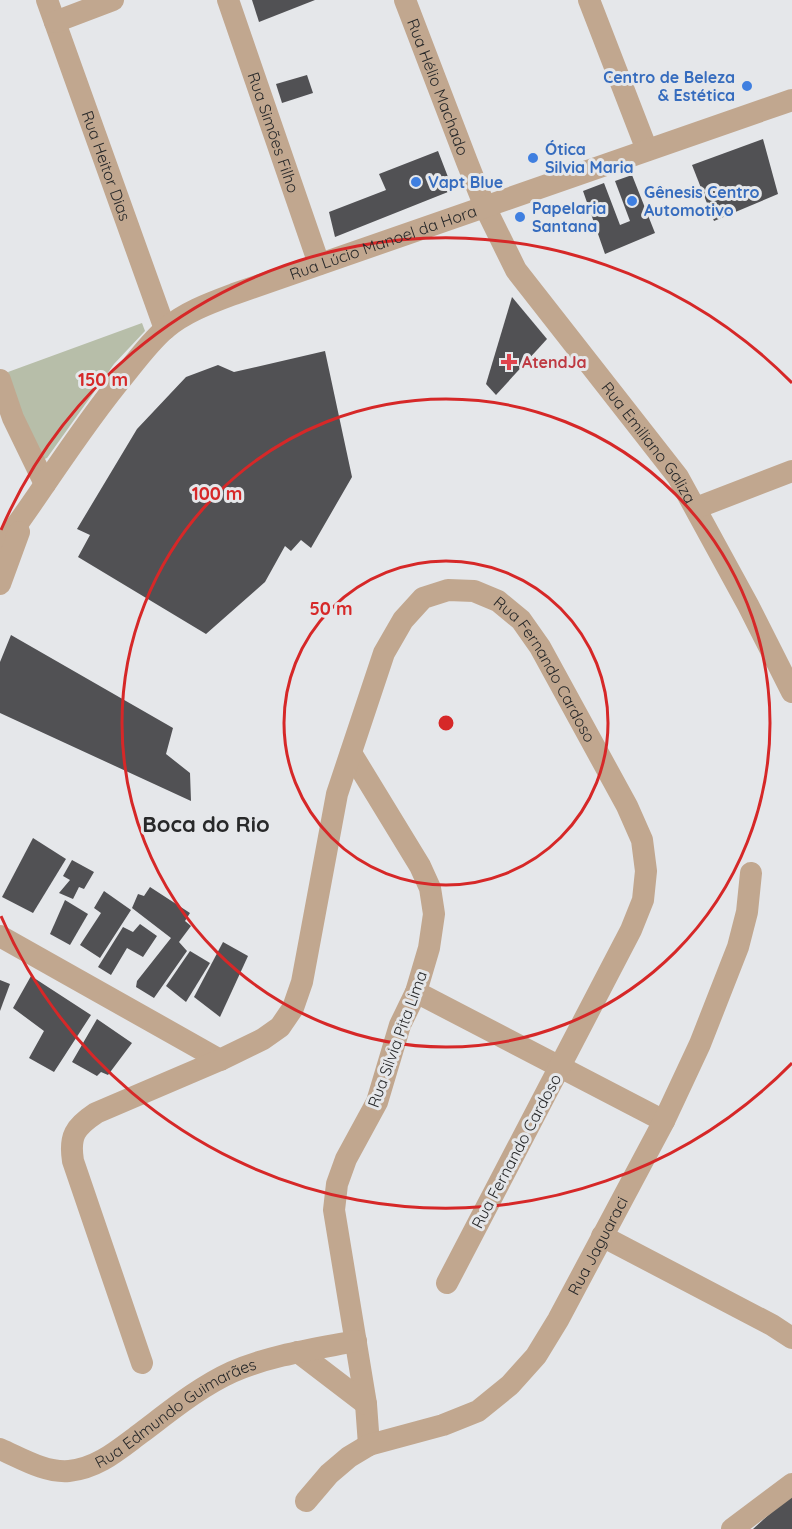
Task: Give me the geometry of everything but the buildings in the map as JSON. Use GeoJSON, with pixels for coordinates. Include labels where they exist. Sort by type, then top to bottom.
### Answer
{"type":"FeatureCollection","features":[{"type":"Feature","properties":{"kind":"street","name":"Rua Heitor Dias"},"geometry":{"type":"LineString","coordinates":[[47,0],[165,329]]}},
{"type":"Feature","properties":{"kind":"street"},"geometry":{"type":"LineString","coordinates":[[55,22],[112,0]]}},
{"type":"Feature","properties":{"kind":"street","name":"Rua Simões Filho"},"geometry":{"type":"LineString","coordinates":[[228,0],[319,264]]}},
{"type":"Feature","properties":{"kind":"street","name":"Rua Hélio Machado"},"geometry":{"type":"LineString","coordinates":[[405,0],[485,207]]}},
{"type":"Feature","properties":{"kind":"street"},"geometry":{"type":"LineString","coordinates":[[589,0],[647,150]]}},
{"type":"Feature","properties":{"kind":"street","name":"Rua Lúcio Manoel da Hora"},"geometry":{"type":"LineString","coordinates":[[28,509],[102,401],[145,349],[165,329],[183,316],[207,304],[319,264],[792,100]]}},
{"type":"Feature","properties":{"kind":"street","name":"Rua Emiliano Galiza"},"geometry":{"type":"LineString","coordinates":[[485,207],[516,270],[678,477],[792,692]]}},
{"type":"Feature","properties":{"kind":"street"},"geometry":{"type":"LineString","coordinates":[[0,380],[14,418],[45,484]]}},
{"type":"Feature","properties":{"kind":"street"},"geometry":{"type":"LineString","coordinates":[[696,508],[792,471]]}},
{"type":"Feature","properties":{"kind":"street"},"geometry":{"type":"LineString","coordinates":[[0,548],[28,509]]}},
{"type":"Feature","properties":{"kind":"street"},"geometry":{"type":"LineString","coordinates":[[0,584],[28,509]]}},
{"type":"Feature","properties":{"kind":"street","name":"Rua Fernando Cardoso"},"geometry":{"type":"LineString","coordinates":[[142,1363],[73,1161],[72,1135],[83,1121],[96,1113],[263,1039],[280,1026],[293,1008],[302,982],[337,794],[384,653],[403,620],[423,598],[448,590],[474,591],[498,601],[521,620],[540,647],[627,806],[642,840],[646,871],[643,900],[632,930],[447,1283]]}},
{"type":"Feature","properties":{"kind":"street","name":"Rua Silvia Pita Lima"},"geometry":{"type":"LineString","coordinates":[[351,753],[420,866],[430,888],[434,914],[429,948],[416,992],[400,1025],[377,1102],[345,1159],[337,1184],[334,1210],[366,1404],[369,1444]]}},
{"type":"Feature","properties":{"kind":"street","name":"Rua Jaguaraci"},"geometry":{"type":"LineString","coordinates":[[306,1501],[329,1474],[369,1444],[443,1425],[478,1411],[510,1385],[536,1356],[558,1320],[664,1121],[700,1044],[728,978],[738,947],[747,912],[751,873]]}},
{"type":"Feature","properties":{"kind":"street"},"geometry":{"type":"LineString","coordinates":[[0,936],[220,1060]]}},
{"type":"Feature","properties":{"kind":"street"},"geometry":{"type":"LineString","coordinates":[[416,992],[664,1121]]}},
{"type":"Feature","properties":{"kind":"street"},"geometry":{"type":"LineString","coordinates":[[602,1236],[772,1325],[792,1338]]}},
{"type":"Feature","properties":{"kind":"street","name":"Rua Edmundo Guimarães"},"geometry":{"type":"LineString","coordinates":[[0,1449],[41,1467],[68,1472],[94,1466],[126,1446],[196,1393],[231,1373],[263,1361],[298,1352],[356,1341]]}},
{"type":"Feature","properties":{"kind":"street"},"geometry":{"type":"LineString","coordinates":[[298,1352],[366,1404]]}},
{"type":"Feature","properties":{"kind":"street"},"geometry":{"type":"LineString","coordinates":[[732,1529],[792,1484]]}},
{"type":"Feature","properties":{"kind":"green space"},"geometry":{"type":"Polygon","coordinates":[[[142,323],[145,331],[114,364],[47,458],[40,461],[8,372],[142,323]]]}},
{"type":"Feature","properties":{"kind":"place","name":"Centro de Beleza & Estética"},"geometry":{"type":"Point","coordinates":[747,86]}},
{"type":"Feature","properties":{"kind":"place","name":"Ótica Silvia Maria"},"geometry":{"type":"Point","coordinates":[533,158]}},
{"type":"Feature","properties":{"kind":"place","name":"Vapt Blue"},"geometry":{"type":"Point","coordinates":[416,182]}},
{"type":"Feature","properties":{"kind":"place","name":"Gênesis Centro Automotivo"},"geometry":{"type":"Point","coordinates":[632,201]}},
{"type":"Feature","properties":{"kind":"place","name":"Papelaria Santana"},"geometry":{"type":"Point","coordinates":[520,217]}},
{"type":"Feature","properties":{"kind":"place","name":"AtendJa"},"geometry":{"type":"Point","coordinates":[509,362]}},
{"type":"Feature","properties":{"kind":"district","name":"Boca do Rio"},"geometry":{"type":"Point","coordinates":[206,824]}}]}
